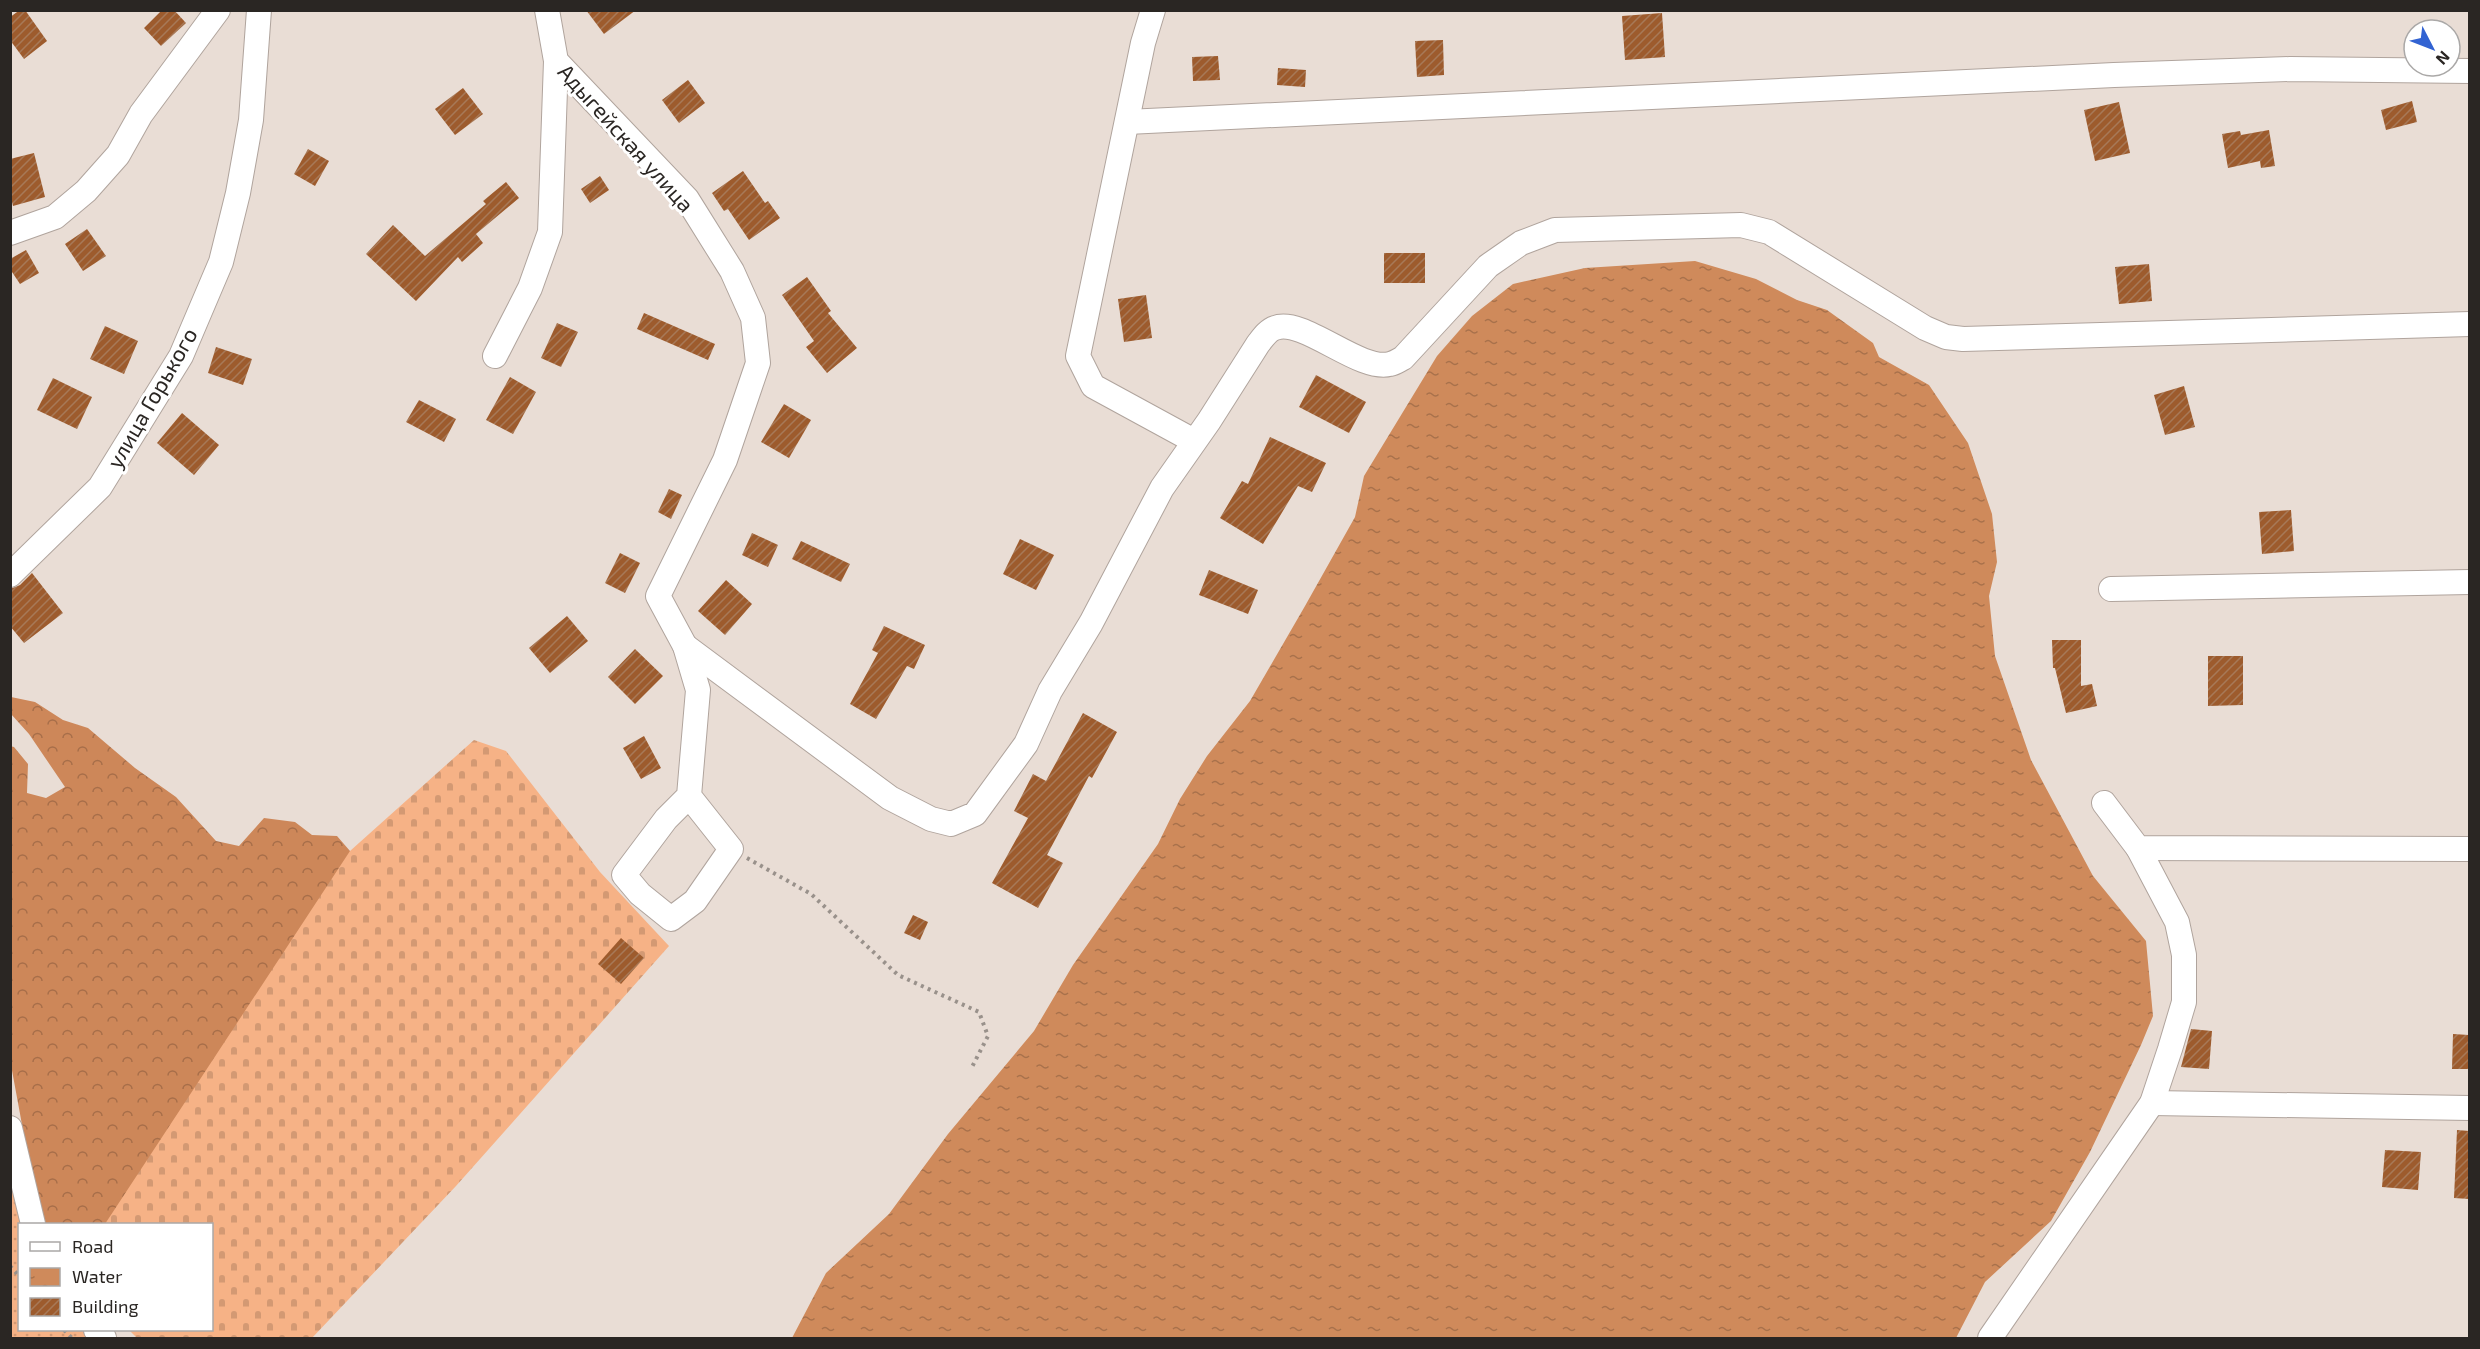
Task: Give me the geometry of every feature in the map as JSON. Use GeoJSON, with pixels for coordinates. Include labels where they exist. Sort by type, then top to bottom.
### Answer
{"type":"FeatureCollection","features":[{"type":"Feature","properties":{"kind":"street"},"geometry":{"type":"LineString","coordinates":[[10,233],[55,216],[86,191],[118,154],[141,114],[218,10]]}},
{"type":"Feature","properties":{"kind":"street","name":"улица Горького"},"geometry":{"type":"LineString","coordinates":[[10,575],[100,487],[181,356],[221,262],[238,193],[251,120],[259,10]]}},
{"type":"Feature","properties":{"kind":"street","name":"Адыгейская улица"},"geometry":{"type":"LineString","coordinates":[[547,10],[556,62],[687,199],[732,271],[753,318],[758,363],[725,460],[657,596],[685,646],[698,690],[689,796]]}},
{"type":"Feature","properties":{"kind":"street"},"geometry":{"type":"LineString","coordinates":[[1153,10],[1143,43],[1078,356],[1093,386],[1194,441]]}},
{"type":"Feature","properties":{"kind":"street"},"geometry":{"type":"LineString","coordinates":[[495,356],[530,288],[550,232],[556,62]]}},
{"type":"Feature","properties":{"kind":"street"},"geometry":{"type":"LineString","coordinates":[[1127,122],[2114,75],[2290,69],[2469,71]]}},
{"type":"Feature","properties":{"kind":"street"},"geometry":{"type":"LineString","coordinates":[[685,646],[890,798],[931,819],[951,824],[975,814],[1026,744],[1050,691],[1091,623],[1162,488],[1258,344],[1275,328],[1291,327],[1373,363],[1389,364],[1403,358],[1428,328],[1488,266],[1521,243],[1555,230],[1741,225],[1769,232],[1924,328],[1946,337],[1963,339],[2469,324]]}},
{"type":"Feature","properties":{"kind":"street"},"geometry":{"type":"LineString","coordinates":[[2111,589],[2469,582]]}},
{"type":"Feature","properties":{"kind":"street"},"geometry":{"type":"LineString","coordinates":[[689,796],[731,849],[694,902],[671,919],[640,894],[624,875],[666,819],[689,796]]}},
{"type":"Feature","properties":{"kind":"street"},"geometry":{"type":"LineString","coordinates":[[1990,1338],[2152,1103],[2184,1002],[2184,955],[2177,921],[2138,848],[2104,803]]}},
{"type":"Feature","properties":{"kind":"street"},"geometry":{"type":"LineString","coordinates":[[2138,848],[2469,849]]}},
{"type":"Feature","properties":{"kind":"street"},"geometry":{"type":"LineString","coordinates":[[2152,1103],[2469,1108]]}},
{"type":"Feature","properties":{"kind":"street"},"geometry":{"type":"LineString","coordinates":[[10,1128],[33,1223]]}},
{"type":"Feature","properties":{"kind":"path"},"geometry":{"type":"LineString","coordinates":[[731,849],[811,894],[898,975],[979,1012],[988,1036],[972,1067]]}},
{"type":"Feature","properties":{"kind":"green space"},"geometry":{"type":"Polygon","coordinates":[[[11,697],[35,702],[63,720],[88,728],[135,768],[176,797],[216,841],[239,846],[264,818],[295,822],[312,835],[337,836],[350,851],[350,875],[212,1223],[44,1223],[37,1206],[11,1065],[10,746],[14,747],[28,764],[27,793],[46,798],[65,787],[29,734],[11,714],[11,697]]]}},
{"type":"Feature","properties":{"kind":"green space"},"geometry":{"type":"Polygon","coordinates":[[[474,740],[506,751],[600,872],[669,946],[456,1186],[312,1338],[137,1338],[130,1331],[213,1331],[213,1223],[106,1223],[350,851],[474,740]]]}},
{"type":"Feature","properties":{"kind":"green space"},"geometry":{"type":"Polygon","coordinates":[[[10,1173],[39,1223],[18,1223],[18,1331],[102,1331],[106,1338],[11,1338],[10,1173]]]}},
{"type":"Feature","properties":{"kind":"water"},"geometry":{"type":"Polygon","coordinates":[[[1695,261],[1756,279],[1797,300],[1827,310],[1873,343],[1879,357],[1929,385],[1968,443],[1992,514],[1997,562],[1989,596],[1995,656],[2031,760],[2093,876],[2146,941],[2153,1016],[2090,1152],[2051,1221],[1985,1282],[1956,1338],[792,1338],[826,1273],[889,1214],[948,1134],[1034,1031],[1073,965],[1158,844],[1180,799],[1207,756],[1250,701],[1305,606],[1355,517],[1364,476],[1437,356],[1472,316],[1513,284],[1585,268],[1695,261]]]}},
{"type":"Feature","properties":{"kind":"building"},"geometry":{"type":"Polygon","coordinates":[[[20,10],[25,10],[47,41],[24,59],[10,40],[10,17],[20,10]]]}},
{"type":"Feature","properties":{"kind":"building"},"geometry":{"type":"Polygon","coordinates":[[[162,10],[174,10],[186,23],[161,46],[144,28],[162,10]]]}},
{"type":"Feature","properties":{"kind":"building"},"geometry":{"type":"Polygon","coordinates":[[[586,10],[636,10],[604,34],[586,10]]]}},
{"type":"Feature","properties":{"kind":"building"},"geometry":{"type":"Polygon","coordinates":[[[1662,13],[1665,57],[1625,60],[1622,16],[1662,13]]]}},
{"type":"Feature","properties":{"kind":"building"},"geometry":{"type":"Polygon","coordinates":[[[1443,40],[1444,75],[1417,77],[1415,41],[1443,40]]]}},
{"type":"Feature","properties":{"kind":"building"},"geometry":{"type":"Polygon","coordinates":[[[1218,56],[1220,80],[1193,81],[1192,57],[1218,56]]]}},
{"type":"Feature","properties":{"kind":"building"},"geometry":{"type":"Polygon","coordinates":[[[1278,68],[1306,70],[1305,87],[1277,85],[1278,68]]]}},
{"type":"Feature","properties":{"kind":"building"},"geometry":{"type":"Polygon","coordinates":[[[688,80],[705,103],[679,123],[662,100],[688,80]]]}},
{"type":"Feature","properties":{"kind":"building"},"geometry":{"type":"Polygon","coordinates":[[[463,88],[483,114],[455,135],[435,109],[463,88]]]}},
{"type":"Feature","properties":{"kind":"building"},"geometry":{"type":"Polygon","coordinates":[[[2412,101],[2417,122],[2386,130],[2381,110],[2412,101]]]}},
{"type":"Feature","properties":{"kind":"building"},"geometry":{"type":"Polygon","coordinates":[[[2119,102],[2130,153],[2095,161],[2084,110],[2119,102]]]}},
{"type":"Feature","properties":{"kind":"building"},"geometry":{"type":"Polygon","coordinates":[[[2269,130],[2275,166],[2261,168],[2260,161],[2228,168],[2222,134],[2240,131],[2241,135],[2269,130]]]}},
{"type":"Feature","properties":{"kind":"building"},"geometry":{"type":"Polygon","coordinates":[[[308,149],[329,161],[315,186],[294,174],[308,149]]]}},
{"type":"Feature","properties":{"kind":"building"},"geometry":{"type":"Polygon","coordinates":[[[34,153],[45,197],[13,206],[10,195],[10,159],[34,153]]]}},
{"type":"Feature","properties":{"kind":"building"},"geometry":{"type":"Polygon","coordinates":[[[743,171],[765,203],[768,201],[780,218],[749,240],[728,209],[724,211],[712,193],[743,171]]]}},
{"type":"Feature","properties":{"kind":"building"},"geometry":{"type":"Polygon","coordinates":[[[600,176],[609,190],[590,203],[581,189],[600,176]]]}},
{"type":"Feature","properties":{"kind":"building"},"geometry":{"type":"Polygon","coordinates":[[[506,182],[519,198],[476,234],[483,243],[462,262],[458,257],[416,301],[366,254],[393,225],[425,256],[486,204],[483,201],[506,182]]]}},
{"type":"Feature","properties":{"kind":"building"},"geometry":{"type":"Polygon","coordinates":[[[87,229],[106,256],[83,271],[65,244],[87,229]]]}},
{"type":"Feature","properties":{"kind":"building"},"geometry":{"type":"Polygon","coordinates":[[[26,250],[39,273],[20,284],[10,269],[10,259],[26,250]]]}},
{"type":"Feature","properties":{"kind":"building"},"geometry":{"type":"Polygon","coordinates":[[[1384,253],[1425,253],[1425,283],[1384,283],[1384,253]]]}},
{"type":"Feature","properties":{"kind":"building"},"geometry":{"type":"Polygon","coordinates":[[[2149,264],[2152,301],[2119,304],[2115,267],[2149,264]]]}},
{"type":"Feature","properties":{"kind":"building"},"geometry":{"type":"Polygon","coordinates":[[[807,277],[831,311],[828,313],[857,348],[827,373],[806,347],[814,341],[782,295],[807,277]]]}},
{"type":"Feature","properties":{"kind":"building"},"geometry":{"type":"Polygon","coordinates":[[[1146,295],[1152,338],[1124,342],[1118,299],[1146,295]]]}},
{"type":"Feature","properties":{"kind":"building"},"geometry":{"type":"Polygon","coordinates":[[[644,313],[715,344],[708,360],[637,329],[644,313]]]}},
{"type":"Feature","properties":{"kind":"building"},"geometry":{"type":"Polygon","coordinates":[[[557,323],[578,332],[561,367],[541,358],[557,323]]]}},
{"type":"Feature","properties":{"kind":"building"},"geometry":{"type":"Polygon","coordinates":[[[105,326],[138,341],[124,374],[90,359],[105,326]]]}},
{"type":"Feature","properties":{"kind":"building"},"geometry":{"type":"Polygon","coordinates":[[[216,347],[252,359],[243,385],[208,373],[216,347]]]}},
{"type":"Feature","properties":{"kind":"building"},"geometry":{"type":"Polygon","coordinates":[[[1316,375],[1366,402],[1349,433],[1299,407],[1316,375]]]}},
{"type":"Feature","properties":{"kind":"building"},"geometry":{"type":"Polygon","coordinates":[[[510,377],[536,392],[513,434],[486,420],[510,377]]]}},
{"type":"Feature","properties":{"kind":"building"},"geometry":{"type":"Polygon","coordinates":[[[53,378],[92,397],[77,429],[37,410],[53,378]]]}},
{"type":"Feature","properties":{"kind":"building"},"geometry":{"type":"Polygon","coordinates":[[[2184,386],[2195,427],[2165,435],[2154,395],[2184,386]]]}},
{"type":"Feature","properties":{"kind":"building"},"geometry":{"type":"Polygon","coordinates":[[[419,400],[456,419],[444,442],[406,422],[419,400]]]}},
{"type":"Feature","properties":{"kind":"building"},"geometry":{"type":"Polygon","coordinates":[[[784,404],[811,420],[789,458],[761,442],[784,404]]]}},
{"type":"Feature","properties":{"kind":"building"},"geometry":{"type":"Polygon","coordinates":[[[182,413],[219,445],[194,475],[157,443],[182,413]]]}},
{"type":"Feature","properties":{"kind":"building"},"geometry":{"type":"Polygon","coordinates":[[[1270,437],[1326,463],[1312,492],[1298,486],[1263,544],[1220,518],[1242,481],[1248,484],[1270,437]]]}},
{"type":"Feature","properties":{"kind":"building"},"geometry":{"type":"Polygon","coordinates":[[[669,489],[682,495],[671,519],[658,512],[669,489]]]}},
{"type":"Feature","properties":{"kind":"building"},"geometry":{"type":"Polygon","coordinates":[[[2291,510],[2294,551],[2262,554],[2259,512],[2291,510]]]}},
{"type":"Feature","properties":{"kind":"building"},"geometry":{"type":"Polygon","coordinates":[[[752,533],[778,545],[768,567],[742,555],[752,533]]]}},
{"type":"Feature","properties":{"kind":"building"},"geometry":{"type":"Polygon","coordinates":[[[1020,539],[1054,555],[1036,590],[1003,574],[1020,539]]]}},
{"type":"Feature","properties":{"kind":"building"},"geometry":{"type":"Polygon","coordinates":[[[801,541],[850,564],[841,582],[792,559],[801,541]]]}},
{"type":"Feature","properties":{"kind":"building"},"geometry":{"type":"Polygon","coordinates":[[[620,553],[640,563],[625,593],[605,583],[620,553]]]}},
{"type":"Feature","properties":{"kind":"building"},"geometry":{"type":"Polygon","coordinates":[[[1209,570],[1258,590],[1248,614],[1199,595],[1209,570]]]}},
{"type":"Feature","properties":{"kind":"building"},"geometry":{"type":"Polygon","coordinates":[[[32,573],[63,613],[24,643],[10,626],[10,589],[20,585],[32,573]]]}},
{"type":"Feature","properties":{"kind":"building"},"geometry":{"type":"Polygon","coordinates":[[[726,580],[752,604],[725,635],[698,611],[726,580]]]}},
{"type":"Feature","properties":{"kind":"building"},"geometry":{"type":"Polygon","coordinates":[[[567,616],[588,641],[550,673],[529,648],[567,616]]]}},
{"type":"Feature","properties":{"kind":"building"},"geometry":{"type":"Polygon","coordinates":[[[884,626],[925,645],[914,669],[907,666],[876,719],[850,704],[878,653],[872,650],[884,626]]]}},
{"type":"Feature","properties":{"kind":"building"},"geometry":{"type":"Polygon","coordinates":[[[2052,640],[2081,640],[2081,686],[2092,684],[2097,706],[2066,713],[2055,668],[2053,668],[2052,640]]]}},
{"type":"Feature","properties":{"kind":"building"},"geometry":{"type":"Polygon","coordinates":[[[635,649],[663,676],[635,704],[608,677],[635,649]]]}},
{"type":"Feature","properties":{"kind":"building"},"geometry":{"type":"Polygon","coordinates":[[[2208,656],[2243,656],[2243,705],[2208,706],[2208,656]]]}},
{"type":"Feature","properties":{"kind":"building"},"geometry":{"type":"Polygon","coordinates":[[[1083,713],[1117,732],[1092,778],[1089,776],[1047,855],[1063,863],[1038,908],[992,883],[1028,818],[1014,811],[1033,774],[1046,781],[1083,713]]]}},
{"type":"Feature","properties":{"kind":"building"},"geometry":{"type":"Polygon","coordinates":[[[644,736],[661,768],[641,779],[623,748],[644,736]]]}},
{"type":"Feature","properties":{"kind":"building"},"geometry":{"type":"Polygon","coordinates":[[[913,915],[928,922],[920,940],[904,933],[913,915]]]}},
{"type":"Feature","properties":{"kind":"building"},"geometry":{"type":"Polygon","coordinates":[[[621,938],[644,958],[621,984],[598,964],[621,938]]]}},
{"type":"Feature","properties":{"kind":"building"},"geometry":{"type":"Polygon","coordinates":[[[2191,1029],[2212,1031],[2209,1069],[2181,1067],[2191,1029]]]}},
{"type":"Feature","properties":{"kind":"building"},"geometry":{"type":"Polygon","coordinates":[[[2453,1034],[2469,1035],[2469,1069],[2452,1069],[2453,1034]]]}},
{"type":"Feature","properties":{"kind":"building"},"geometry":{"type":"Polygon","coordinates":[[[2457,1130],[2469,1131],[2469,1199],[2454,1198],[2457,1130]]]}},
{"type":"Feature","properties":{"kind":"building"},"geometry":{"type":"Polygon","coordinates":[[[2385,1150],[2421,1152],[2418,1190],[2382,1187],[2385,1150]]]}}]}
